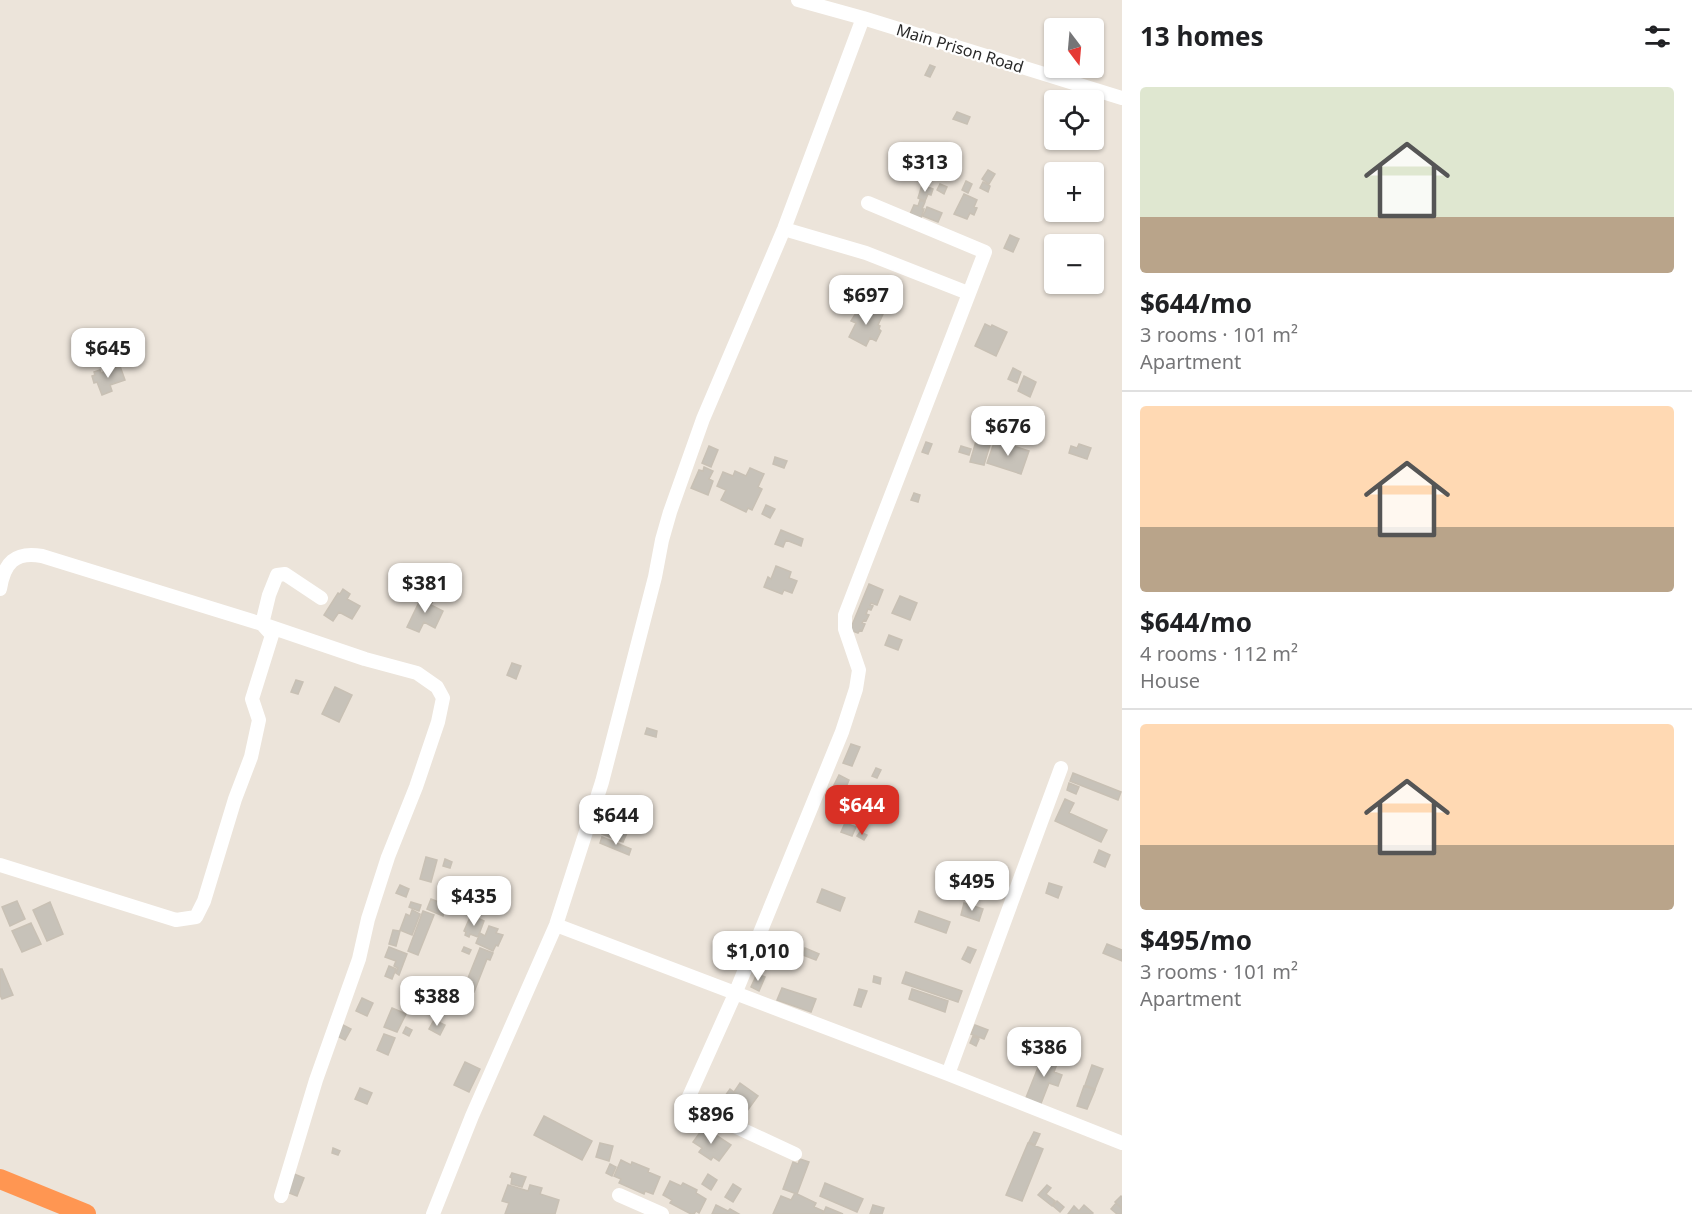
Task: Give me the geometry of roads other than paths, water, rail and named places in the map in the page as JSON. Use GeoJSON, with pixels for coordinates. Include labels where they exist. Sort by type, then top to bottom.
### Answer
{"type":"FeatureCollection","features":[{"type":"Feature","properties":{"kind":"highway"},"geometry":{"type":"LineString","coordinates":[[0,1179],[86,1214]]}},
{"type":"Feature","properties":{"kind":"street","name":"Main Prison Road"},"geometry":{"type":"LineString","coordinates":[[798,0],[1122,98]]}},
{"type":"Feature","properties":{"kind":"street"},"geometry":{"type":"LineString","coordinates":[[433,1214],[472,1116],[556,925],[602,782],[670,512],[703,419],[784,229],[863,18]]}},
{"type":"Feature","properties":{"kind":"street"},"geometry":{"type":"LineString","coordinates":[[795,1154],[688,1104],[687,1101],[735,994],[842,732],[856,689],[859,670],[845,630],[845,615],[985,252],[868,203]]}},
{"type":"Feature","properties":{"kind":"street"},"geometry":{"type":"LineString","coordinates":[[784,229],[866,253],[968,294]]}},
{"type":"Feature","properties":{"kind":"street"},"geometry":{"type":"LineString","coordinates":[[0,589],[6,567],[17,557],[24,554],[42,555],[262,624],[364,659],[417,673],[437,687],[443,698],[438,722],[416,787],[388,857],[358,959],[316,1080],[281,1196]]}},
{"type":"Feature","properties":{"kind":"street"},"geometry":{"type":"LineString","coordinates":[[262,624],[277,575],[285,574],[321,598]]}},
{"type":"Feature","properties":{"kind":"street"},"geometry":{"type":"LineString","coordinates":[[0,865],[176,920],[196,917],[204,902],[235,799],[251,757],[259,720],[252,699],[272,635],[262,624]]}},
{"type":"Feature","properties":{"kind":"street"},"geometry":{"type":"LineString","coordinates":[[948,1074],[1061,768]]}},
{"type":"Feature","properties":{"kind":"street"},"geometry":{"type":"LineString","coordinates":[[556,925],[948,1074],[1122,1143]]}},
{"type":"Feature","properties":{"kind":"street"},"geometry":{"type":"LineString","coordinates":[[619,1195],[662,1214]]}}]}
